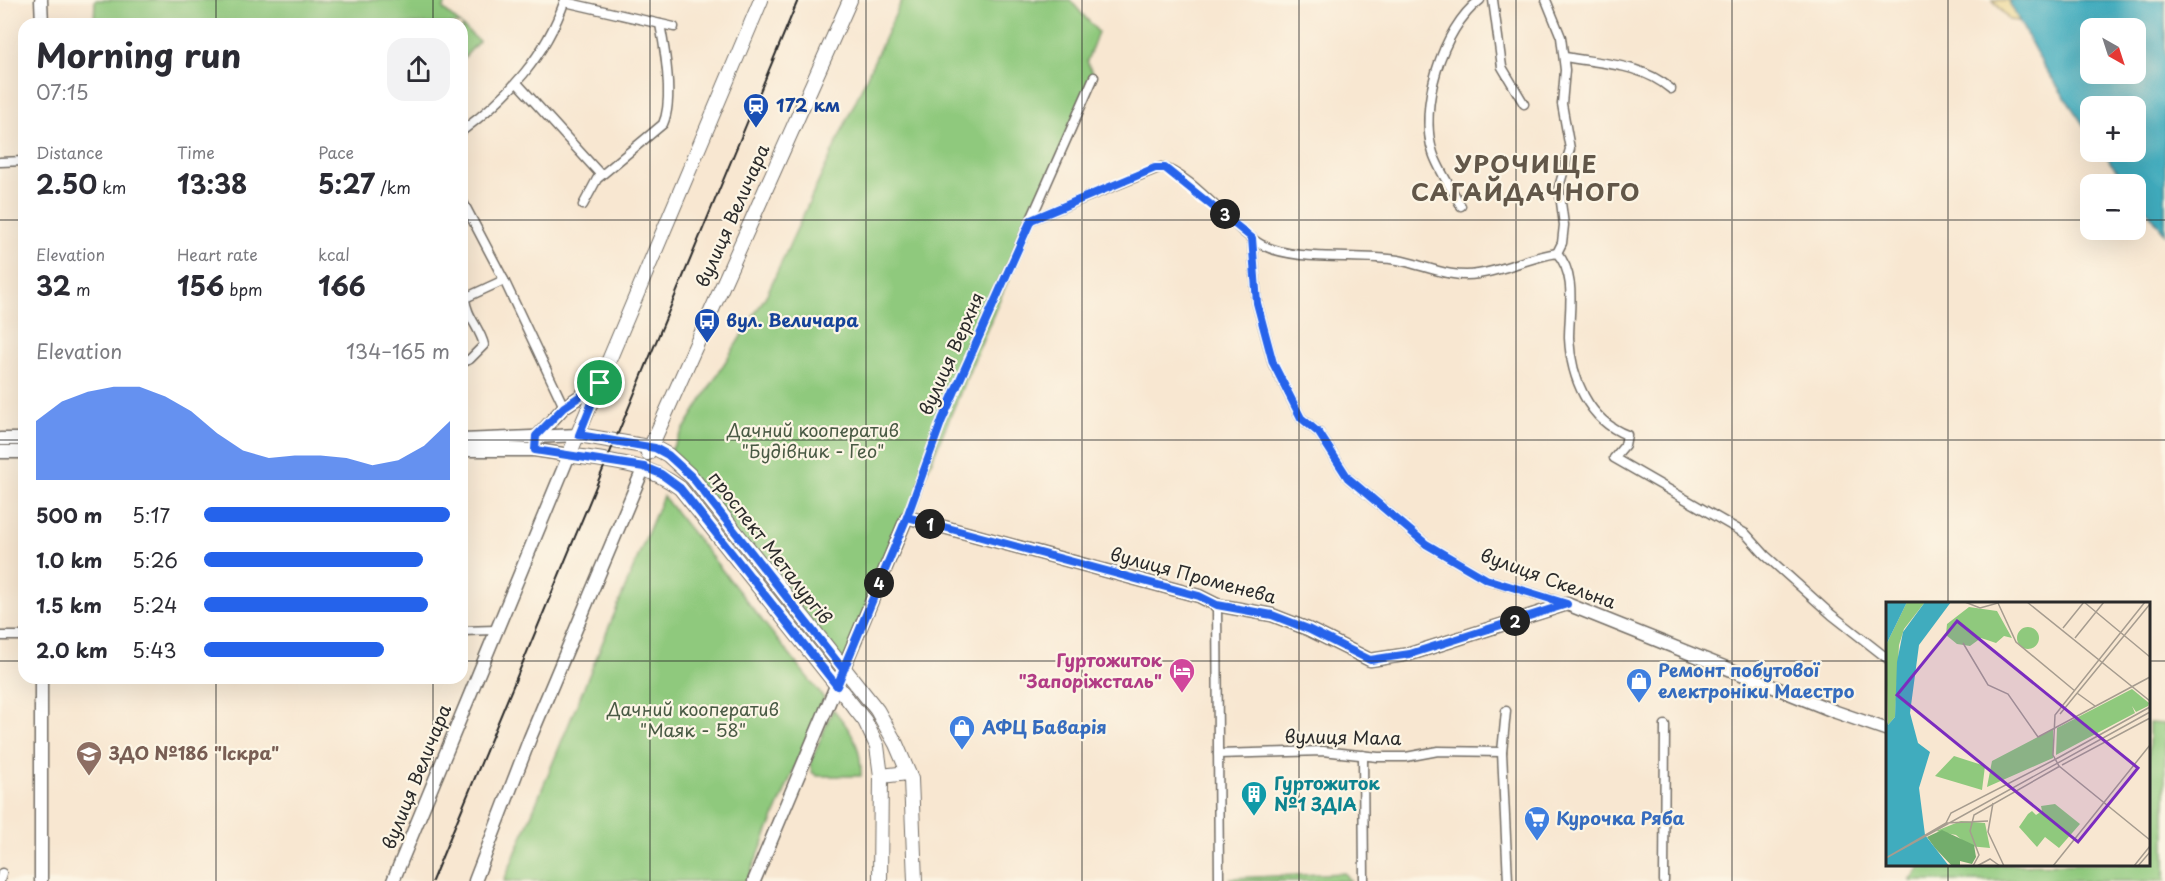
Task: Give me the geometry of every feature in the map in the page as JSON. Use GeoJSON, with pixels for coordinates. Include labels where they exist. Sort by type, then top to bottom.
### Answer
{"type":"FeatureCollection","features":[{"type":"Feature","properties":{"kind":"main road"},"geometry":{"type":"LineString","coordinates":[[569,455],[761,0]]}},
{"type":"Feature","properties":{"kind":"main road","name":"вулиця Величара"},"geometry":{"type":"LineString","coordinates":[[644,467],[650,447],[850,0]]}},
{"type":"Feature","properties":{"kind":"main road","name":"проспект Металургів"},"geometry":{"type":"LineString","coordinates":[[579,435],[650,447],[668,455],[692,477],[877,710],[896,744],[911,779],[915,881]]}},
{"type":"Feature","properties":{"kind":"main road","name":"проспект Металургів"},"geometry":{"type":"LineString","coordinates":[[569,455],[644,467],[661,474],[680,488],[865,721],[877,746],[881,776],[880,881]]}},
{"type":"Feature","properties":{"kind":"main road"},"geometry":{"type":"LineString","coordinates":[[881,776],[908,773]]}},
{"type":"Feature","properties":{"kind":"street"},"geometry":{"type":"LineString","coordinates":[[41,0],[42,18]]}},
{"type":"Feature","properties":{"kind":"street"},"geometry":{"type":"LineString","coordinates":[[1461,206],[1432,153],[1430,110],[1440,55],[1448,37],[1480,0]]}},
{"type":"Feature","properties":{"kind":"street"},"geometry":{"type":"LineString","coordinates":[[1493,0],[1502,67],[1524,104]]}},
{"type":"Feature","properties":{"kind":"street"},"geometry":{"type":"LineString","coordinates":[[1546,0],[1561,37],[1565,57],[1562,104],[1570,149],[1559,187],[1564,234],[1557,253]]}},
{"type":"Feature","properties":{"kind":"street"},"geometry":{"type":"LineString","coordinates":[[468,126],[518,84],[542,54],[565,1],[674,27]]}},
{"type":"Feature","properties":{"kind":"street"},"geometry":{"type":"LineString","coordinates":[[583,205],[601,175],[663,124],[668,114],[665,51],[660,24]]}},
{"type":"Feature","properties":{"kind":"street"},"geometry":{"type":"LineString","coordinates":[[1565,57],[1638,69],[1657,77],[1671,89]]}},
{"type":"Feature","properties":{"kind":"street","name":"вулиця Верхня"},"geometry":{"type":"LineString","coordinates":[[754,881],[907,517],[942,420],[1094,77]]}},
{"type":"Feature","properties":{"kind":"street"},"geometry":{"type":"LineString","coordinates":[[518,84],[601,175]]}},
{"type":"Feature","properties":{"kind":"street"},"geometry":{"type":"LineString","coordinates":[[0,162],[18,161]]}},
{"type":"Feature","properties":{"kind":"street"},"geometry":{"type":"LineString","coordinates":[[1031,220],[1161,167],[1179,176],[1252,238],[1283,253],[1371,257],[1400,261],[1443,272],[1477,275],[1532,257],[1557,253]]}},
{"type":"Feature","properties":{"kind":"street"},"geometry":{"type":"LineString","coordinates":[[468,211],[504,280],[564,407]]}},
{"type":"Feature","properties":{"kind":"street","name":"вулиця Скельна"},"geometry":{"type":"LineString","coordinates":[[1252,238],[1257,303],[1273,363],[1301,418],[1319,433],[1348,478],[1426,544],[1486,579],[1567,604],[1836,712],[1886,730]]}},
{"type":"Feature","properties":{"kind":"street"},"geometry":{"type":"LineString","coordinates":[[1557,253],[1568,268],[1571,353],[1580,386],[1587,404],[1598,417],[1614,430],[1627,435],[1625,445],[1614,458],[1746,534],[1765,555],[1824,608],[1886,658]]}},
{"type":"Feature","properties":{"kind":"street"},"geometry":{"type":"LineString","coordinates":[[468,297],[504,280]]}},
{"type":"Feature","properties":{"kind":"street"},"geometry":{"type":"LineString","coordinates":[[468,312],[481,334],[484,345],[468,360]]}},
{"type":"Feature","properties":{"kind":"street"},"geometry":{"type":"LineString","coordinates":[[535,450],[536,436],[564,407],[600,383]]}},
{"type":"Feature","properties":{"kind":"street"},"geometry":{"type":"LineString","coordinates":[[468,440],[579,435]]}},
{"type":"Feature","properties":{"kind":"street"},"geometry":{"type":"LineString","coordinates":[[0,439],[18,439]]}},
{"type":"Feature","properties":{"kind":"street"},"geometry":{"type":"LineString","coordinates":[[468,450],[535,450],[569,455]]}},
{"type":"Feature","properties":{"kind":"street"},"geometry":{"type":"LineString","coordinates":[[0,452],[18,452]]}},
{"type":"Feature","properties":{"kind":"street","name":"вулиця Величара"},"geometry":{"type":"LineString","coordinates":[[393,881],[569,455]]}},
{"type":"Feature","properties":{"kind":"street"},"geometry":{"type":"LineString","coordinates":[[475,881],[530,738],[644,467]]}},
{"type":"Feature","properties":{"kind":"street","name":"вулиця Променева"},"geometry":{"type":"LineString","coordinates":[[907,517],[1199,596],[1217,605],[1272,615],[1308,629],[1353,654],[1377,660],[1410,654],[1567,604]]}},
{"type":"Feature","properties":{"kind":"street"},"geometry":{"type":"LineString","coordinates":[[1217,605],[1220,881]]}},
{"type":"Feature","properties":{"kind":"street"},"geometry":{"type":"LineString","coordinates":[[468,630],[495,630]]}},
{"type":"Feature","properties":{"kind":"street"},"geometry":{"type":"LineString","coordinates":[[0,636],[18,636]]}},
{"type":"Feature","properties":{"kind":"street"},"geometry":{"type":"LineString","coordinates":[[41,684],[41,881]]}},
{"type":"Feature","properties":{"kind":"street"},"geometry":{"type":"LineString","coordinates":[[1506,711],[1502,752],[1508,881]]}},
{"type":"Feature","properties":{"kind":"street"},"geometry":{"type":"LineString","coordinates":[[1664,881],[1665,725]]}},
{"type":"Feature","properties":{"kind":"street","name":"вулиця Мала"},"geometry":{"type":"LineString","coordinates":[[1218,754],[1323,752],[1406,757],[1438,752],[1502,752]]}},
{"type":"Feature","properties":{"kind":"street"},"geometry":{"type":"LineString","coordinates":[[1363,755],[1364,881]]}},
{"type":"Feature","properties":{"kind":"green space"},"geometry":{"type":"Polygon","coordinates":[[[95,0],[447,0],[443,9],[453,18],[94,18],[95,0]]]}},
{"type":"Feature","properties":{"kind":"green space","name":"Дачний кооператив \"Будівник - Гео\""},"geometry":{"type":"Polygon","coordinates":[[[902,0],[1070,0],[1098,32],[1087,61],[1094,77],[843,669],[668,455],[767,294],[902,0]]]}},
{"type":"Feature","properties":{"kind":"green space"},"geometry":{"type":"Polygon","coordinates":[[[468,31],[479,41],[468,53],[468,31]]]}},
{"type":"Feature","properties":{"kind":"green space","name":"Дачний кооператив \"Маяк - 58\""},"geometry":{"type":"Polygon","coordinates":[[[663,496],[824,698],[747,881],[504,881],[663,496]]]}},
{"type":"Feature","properties":{"kind":"green space"},"geometry":{"type":"Polygon","coordinates":[[[833,709],[855,740],[860,756],[861,776],[817,776],[812,772],[810,764],[833,709]]]}},
{"type":"Feature","properties":{"kind":"green space"},"geometry":{"type":"Polygon","coordinates":[[[2150,723],[2165,724],[2165,881],[1910,881],[1921,866],[2150,866],[2150,723]]]}},
{"type":"Feature","properties":{"kind":"green space"},"geometry":{"type":"Polygon","coordinates":[[[1345,873],[1351,881],[1230,881],[1230,878],[1345,873]]]}},
{"type":"Feature","properties":{"kind":"sand"},"geometry":{"type":"Polygon","coordinates":[[[1993,0],[2008,0],[2020,21],[2009,20],[1993,0]]]}},
{"type":"Feature","properties":{"kind":"water"},"geometry":{"type":"Polygon","coordinates":[[[2008,0],[2165,0],[2165,234],[2146,209],[2146,174],[2119,174],[2110,162],[2146,162],[2146,96],[2080,96],[2080,120],[2043,65],[2008,0]]]}},
{"type":"Feature","properties":{"kind":"railway"},"geometry":{"type":"LineString","coordinates":[[432,881],[798,0]]}},
{"type":"Feature","properties":{"kind":"place","name":"172 км"},"geometry":{"type":"Point","coordinates":[756,129]}},
{"type":"Feature","properties":{"kind":"place","name":"вул. Величара"},"geometry":{"type":"Point","coordinates":[707,344]}},
{"type":"Feature","properties":{"kind":"place","name":"Гуртожиток \"Запоріжсталь\""},"geometry":{"type":"Point","coordinates":[1182,694]}},
{"type":"Feature","properties":{"kind":"place","name":"Ремонт побутової електроніки Маестро"},"geometry":{"type":"Point","coordinates":[1639,704]}},
{"type":"Feature","properties":{"kind":"place","name":"АФЦ Баварiя"},"geometry":{"type":"Point","coordinates":[962,751]}},
{"type":"Feature","properties":{"kind":"place","name":"ЗДО №186 \"Іскра\""},"geometry":{"type":"Point","coordinates":[89,777]}},
{"type":"Feature","properties":{"kind":"place","name":"Гуртожиток №1 ЗДІА"},"geometry":{"type":"Point","coordinates":[1254,817]}},
{"type":"Feature","properties":{"kind":"place","name":"Курочка Ряба"},"geometry":{"type":"Point","coordinates":[1537,842]}},
{"type":"Feature","properties":{"kind":"district","name":"УРОЧИЩЕ САГАЙДАЧНОГО"},"geometry":{"type":"Point","coordinates":[1526,179]}},
{"type":"Feature","properties":{"kind":"route"},"geometry":{"type":"LineString","coordinates":[[600,383],[564,407],[536,436],[535,450],[644,467],[661,474],[680,488],[837,686],[907,517],[942,420],[1031,220],[1161,167],[1179,176],[1252,238],[1257,303],[1273,363],[1301,418],[1319,433],[1348,478],[1426,544],[1486,579],[1567,604],[1410,654],[1385,660],[1370,660],[1353,654],[1308,629],[1272,615],[1217,605],[1199,596],[907,517],[843,669],[692,477],[668,455],[655,448],[579,435],[600,383]]}}]}
